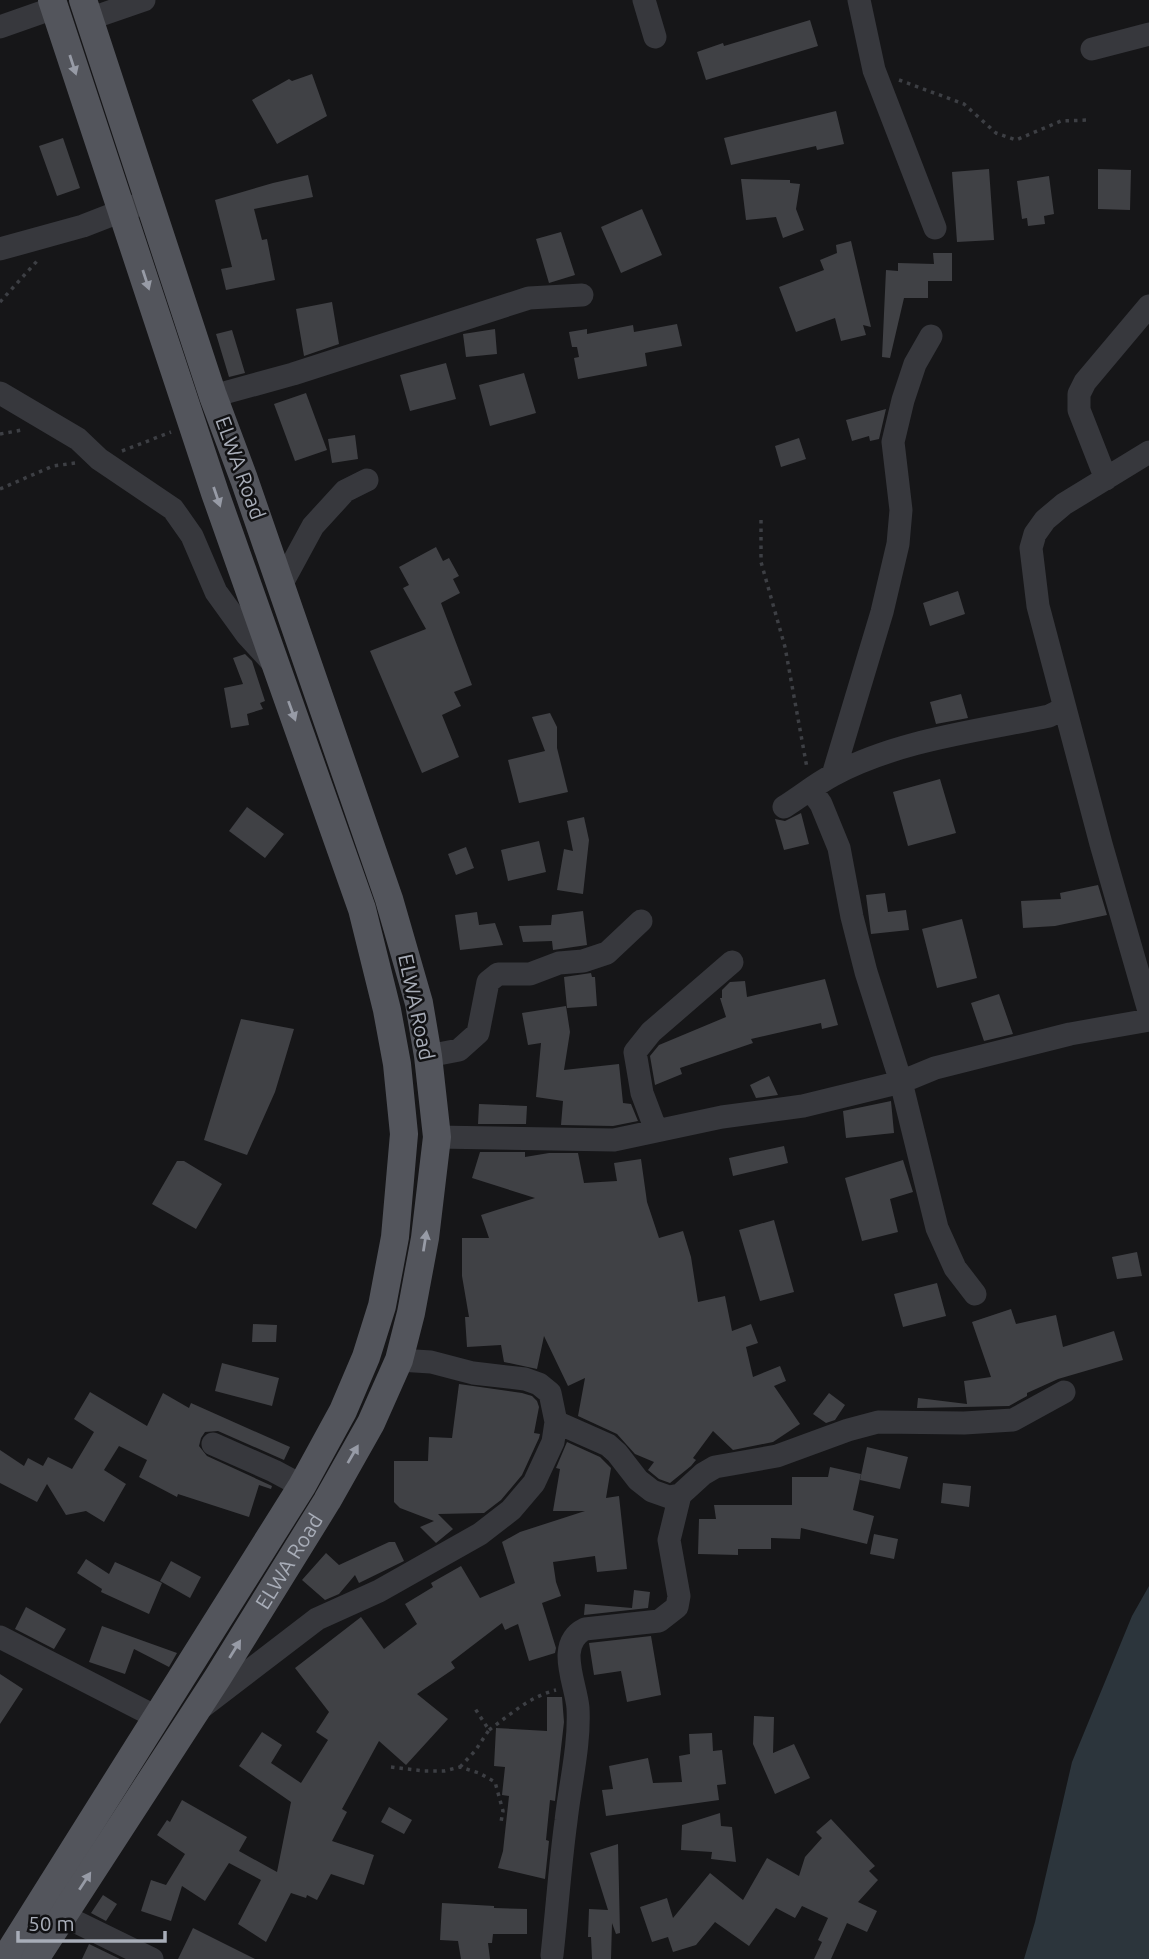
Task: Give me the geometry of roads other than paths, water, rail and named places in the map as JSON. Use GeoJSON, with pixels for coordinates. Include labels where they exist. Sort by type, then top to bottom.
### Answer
{"type":"FeatureCollection","features":[{"type":"Feature","properties":{"kind":"main road","name":"ELWA Road"},"geometry":{"type":"LineString","coordinates":[[5,1959],[302,1486],[343,1411],[366,1357],[382,1306],[395,1237],[404,1134],[397,1064],[387,1010],[362,909],[276,666],[53,4]]}},
{"type":"Feature","properties":{"kind":"main road","name":"ELWA Road"},"geometry":{"type":"LineString","coordinates":[[34,1959],[194,1713],[333,1490],[371,1423],[399,1360],[411,1313],[425,1238],[437,1136],[419,1003],[389,900],[281,584],[213,397],[86,10]]}},
{"type":"Feature","properties":{"kind":"street"},"geometry":{"type":"LineString","coordinates":[[86,10],[144,0]]}},
{"type":"Feature","properties":{"kind":"street"},"geometry":{"type":"LineString","coordinates":[[643,0],[655,37]]}},
{"type":"Feature","properties":{"kind":"street"},"geometry":{"type":"LineString","coordinates":[[859,0],[874,70],[935,228]]}},
{"type":"Feature","properties":{"kind":"street"},"geometry":{"type":"LineString","coordinates":[[0,27],[53,4]]}},
{"type":"Feature","properties":{"kind":"street"},"geometry":{"type":"LineString","coordinates":[[1092,49],[1149,34]]}},
{"type":"Feature","properties":{"kind":"street"},"geometry":{"type":"LineString","coordinates":[[0,249],[83,226],[150,201]]}},
{"type":"Feature","properties":{"kind":"street"},"geometry":{"type":"LineString","coordinates":[[213,397],[529,298],[582,295]]}},
{"type":"Feature","properties":{"kind":"street"},"geometry":{"type":"LineString","coordinates":[[1105,479],[1079,410],[1079,394],[1085,382],[1149,306]]}},
{"type":"Feature","properties":{"kind":"street"},"geometry":{"type":"LineString","coordinates":[[833,775],[882,612],[898,544],[901,510],[893,442],[915,364],[931,336]]}},
{"type":"Feature","properties":{"kind":"street"},"geometry":{"type":"LineString","coordinates":[[0,393],[78,439],[99,459],[173,509],[192,536],[216,592],[247,635],[276,666]]}},
{"type":"Feature","properties":{"kind":"street"},"geometry":{"type":"LineString","coordinates":[[1149,452],[1064,504],[1045,520],[1035,534],[1031,548],[1038,606],[1149,1012]]}},
{"type":"Feature","properties":{"kind":"street"},"geometry":{"type":"LineString","coordinates":[[281,584],[313,526],[345,491],[367,480]]}},
{"type":"Feature","properties":{"kind":"street"},"geometry":{"type":"LineString","coordinates":[[784,807],[833,775],[929,740],[1049,716],[1065,708]]}},
{"type":"Feature","properties":{"kind":"street"},"geometry":{"type":"LineString","coordinates":[[811,790],[821,804],[839,848],[863,961],[901,1082],[937,1228],[955,1268],[975,1294]]}},
{"type":"Feature","properties":{"kind":"street"},"geometry":{"type":"LineString","coordinates":[[428,1056],[459,1050],[478,1033],[488,982],[498,974],[530,974],[559,962],[583,961],[607,953],[640,920]]}},
{"type":"Feature","properties":{"kind":"street"},"geometry":{"type":"LineString","coordinates":[[656,1130],[642,1093],[635,1052],[652,1032],[732,962]]}},
{"type":"Feature","properties":{"kind":"street"},"geometry":{"type":"LineString","coordinates":[[437,1136],[614,1140],[722,1118],[803,1106],[901,1082],[935,1068],[1070,1034],[1149,1020]]}},
{"type":"Feature","properties":{"kind":"street"},"geometry":{"type":"LineString","coordinates":[[194,1713],[317,1619],[379,1591],[480,1534],[511,1510],[534,1483],[553,1442],[556,1422],[550,1393],[539,1384],[525,1379],[472,1373],[432,1362],[399,1360]]}},
{"type":"Feature","properties":{"kind":"street"},"geometry":{"type":"LineString","coordinates":[[556,1422],[608,1445],[638,1480],[652,1491],[669,1497],[680,1495],[715,1467],[777,1456],[858,1427],[878,1422],[964,1423],[1013,1420],[1064,1392]]}},
{"type":"Feature","properties":{"kind":"street"},"geometry":{"type":"LineString","coordinates":[[213,1444],[302,1486]]}},
{"type":"Feature","properties":{"kind":"street"},"geometry":{"type":"LineString","coordinates":[[552,1955],[565,1822],[577,1740],[578,1708],[568,1664],[569,1650],[578,1633],[585,1629],[659,1621],[677,1606],[679,1596],[669,1540],[680,1495]]}},
{"type":"Feature","properties":{"kind":"street"},"geometry":{"type":"LineString","coordinates":[[0,1637],[158,1718]]}},
{"type":"Feature","properties":{"kind":"street"},"geometry":{"type":"LineString","coordinates":[[62,1915],[152,1959]]}}]}
